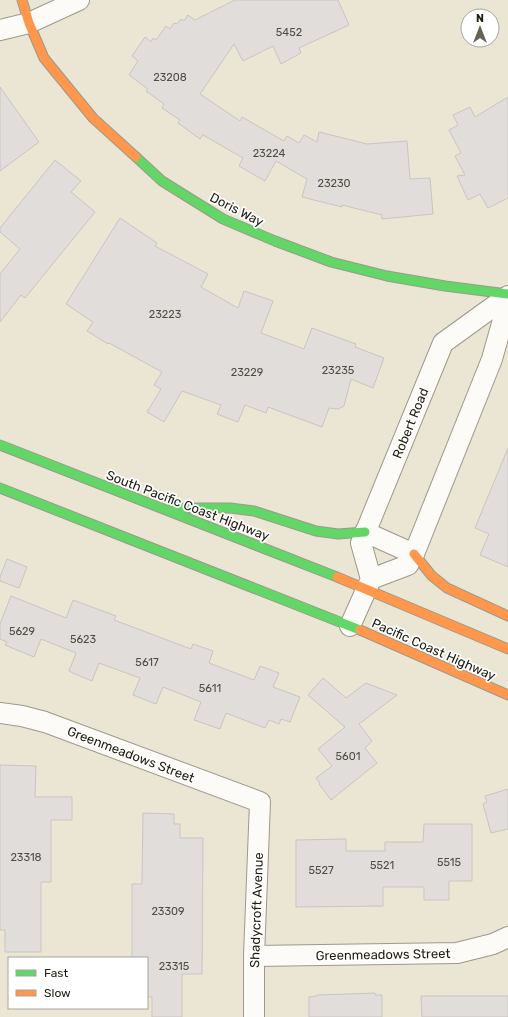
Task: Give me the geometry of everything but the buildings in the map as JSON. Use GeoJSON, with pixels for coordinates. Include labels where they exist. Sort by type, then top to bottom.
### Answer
{"type":"FeatureCollection","features":[{"type":"Feature","properties":{"kind":"main road","name":"Doris Way"},"geometry":{"type":"LineString","coordinates":[[22,0],[29,23],[44,58],[93,118],[162,181],[223,219],[275,241],[331,262],[387,276],[508,295]]}},
{"type":"Feature","properties":{"kind":"main road","name":"South Pacific Coast Highway"},"geometry":{"type":"LineString","coordinates":[[0,445],[158,508],[369,584]]}},
{"type":"Feature","properties":{"kind":"main road"},"geometry":{"type":"LineString","coordinates":[[0,488],[350,626]]}},
{"type":"Feature","properties":{"kind":"main road"},"geometry":{"type":"LineString","coordinates":[[158,508],[230,508],[254,511],[316,531],[338,534],[364,532]]}},
{"type":"Feature","properties":{"kind":"main road"},"geometry":{"type":"LineString","coordinates":[[414,554],[432,576],[447,588],[508,616]]}},
{"type":"Feature","properties":{"kind":"main road"},"geometry":{"type":"LineString","coordinates":[[369,584],[508,649]]}},
{"type":"Feature","properties":{"kind":"main road","name":"Pacific Coast Highway"},"geometry":{"type":"LineString","coordinates":[[350,626],[508,695]]}},
{"type":"Feature","properties":{"kind":"street"},"geometry":{"type":"LineString","coordinates":[[0,30],[29,23],[79,0]]}},
{"type":"Feature","properties":{"kind":"street","name":"Robert Road"},"geometry":{"type":"LineString","coordinates":[[369,584],[361,543],[364,532],[443,343],[508,295]]}},
{"type":"Feature","properties":{"kind":"street"},"geometry":{"type":"LineString","coordinates":[[350,626],[369,584],[408,565],[414,554],[492,359],[508,302]]}},
{"type":"Feature","properties":{"kind":"street"},"geometry":{"type":"LineString","coordinates":[[364,532],[414,554]]}},
{"type":"Feature","properties":{"kind":"street","name":"Greenmeadows Street"},"geometry":{"type":"LineString","coordinates":[[0,713],[22,716],[45,722],[260,802]]}},
{"type":"Feature","properties":{"kind":"street","name":"Shadycroft Avenue"},"geometry":{"type":"LineString","coordinates":[[254,1017],[254,956],[260,802]]}},
{"type":"Feature","properties":{"kind":"street","name":"Greenmeadows Street"},"geometry":{"type":"LineString","coordinates":[[254,956],[458,953],[493,944],[508,937]]}},
{"type":"Feature","properties":{"kind":"traffic: fast"},"geometry":{"type":"LineString","coordinates":[[136,157],[162,181],[223,219],[275,241],[331,262],[387,276],[445,286],[508,294]]}},
{"type":"Feature","properties":{"kind":"traffic: fast"},"geometry":{"type":"LineString","coordinates":[[0,445],[337,577]]}},
{"type":"Feature","properties":{"kind":"traffic: fast"},"geometry":{"type":"LineString","coordinates":[[0,488],[360,630]]}},
{"type":"Feature","properties":{"kind":"traffic: fast"},"geometry":{"type":"LineString","coordinates":[[172,508],[230,508],[254,511],[316,531],[338,534],[365,532]]}},
{"type":"Feature","properties":{"kind":"traffic: slow"},"geometry":{"type":"LineString","coordinates":[[22,0],[29,23],[44,58],[93,118],[136,157]]}},
{"type":"Feature","properties":{"kind":"traffic: slow"},"geometry":{"type":"LineString","coordinates":[[414,554],[432,576],[447,588],[508,616]]}},
{"type":"Feature","properties":{"kind":"traffic: slow"},"geometry":{"type":"LineString","coordinates":[[337,577],[508,649]]}},
{"type":"Feature","properties":{"kind":"traffic: slow"},"geometry":{"type":"LineString","coordinates":[[360,630],[508,695]]}}]}
